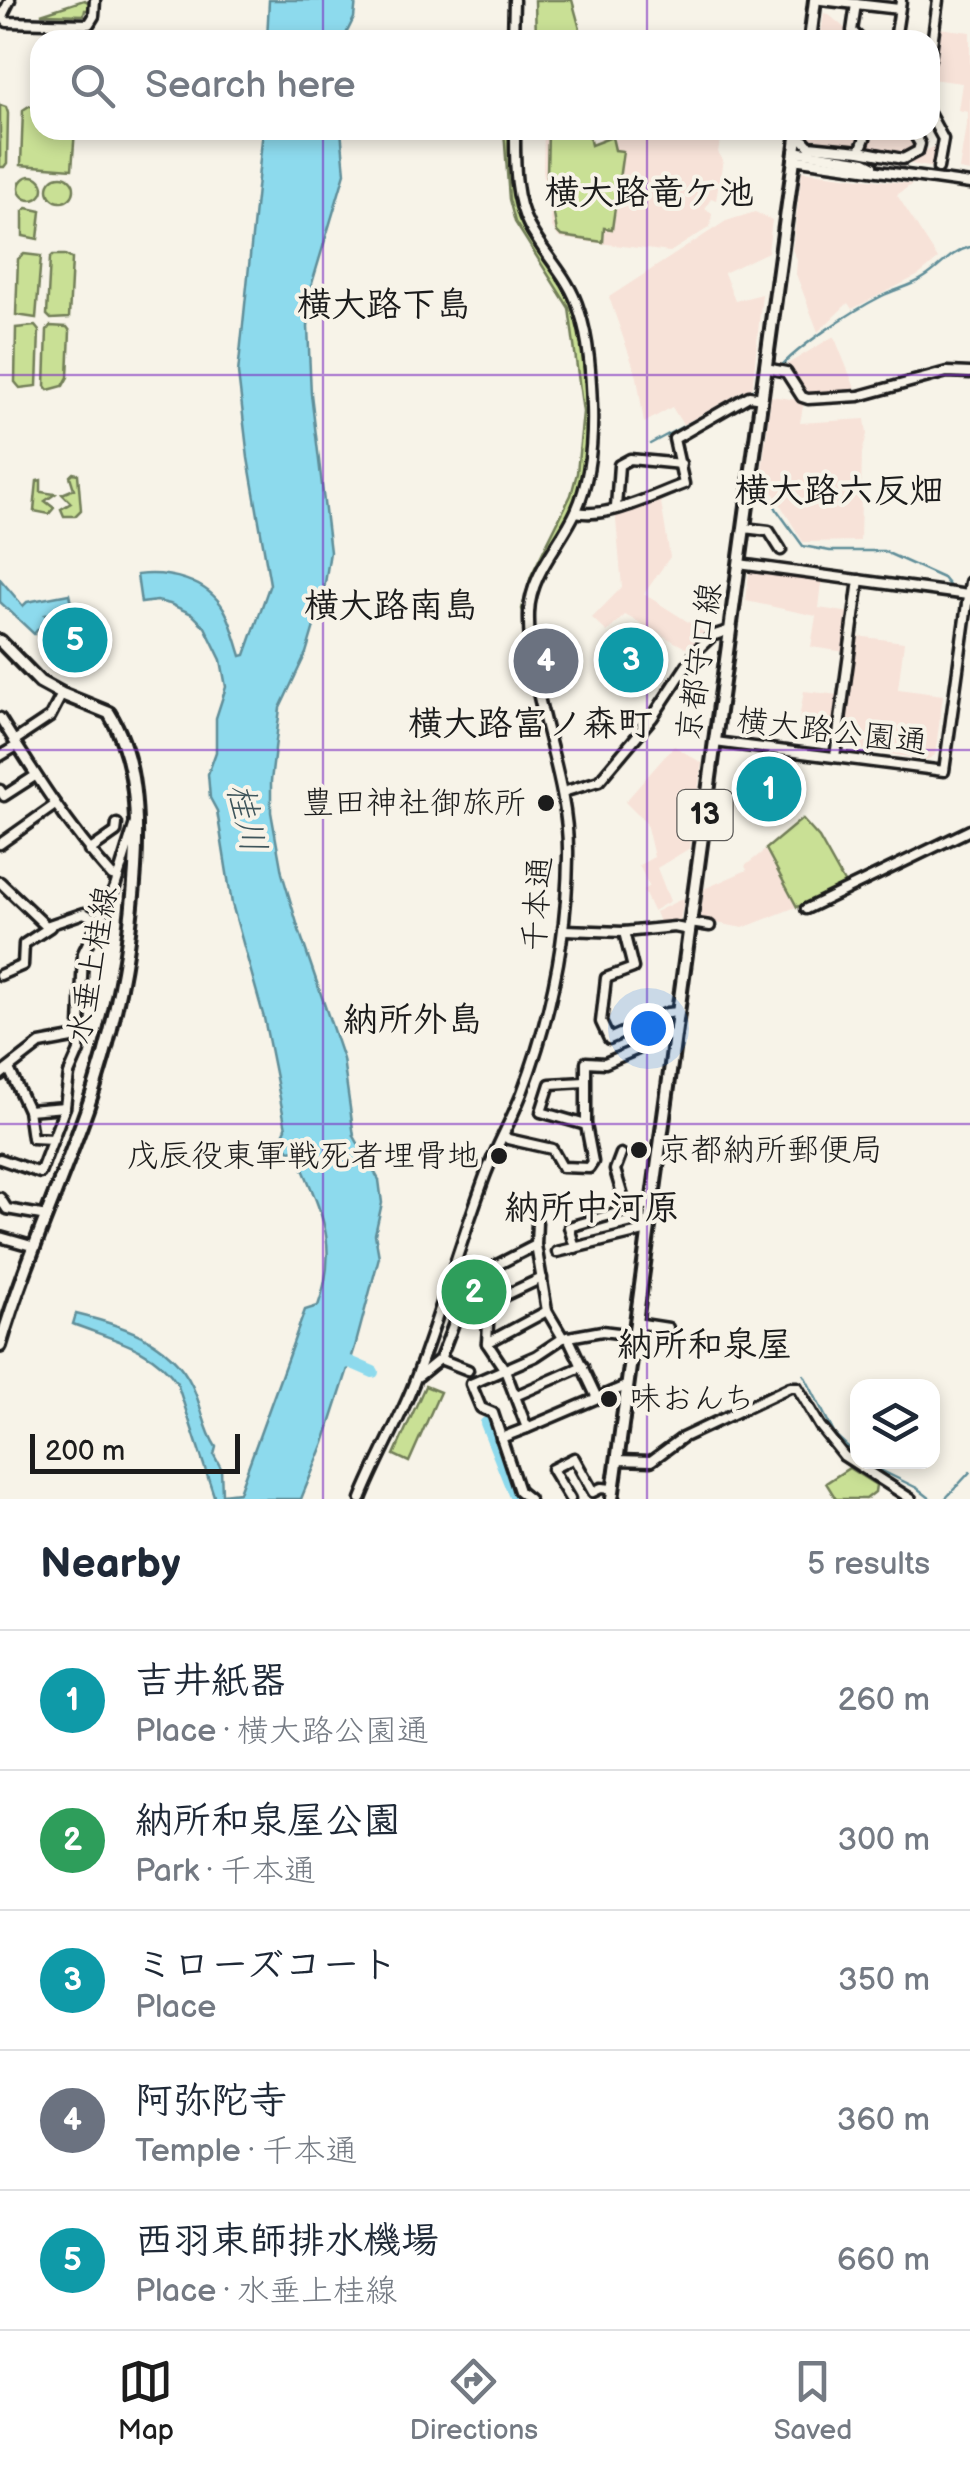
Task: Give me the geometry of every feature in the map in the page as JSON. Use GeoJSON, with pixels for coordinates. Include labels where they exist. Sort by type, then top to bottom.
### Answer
{"type":"FeatureCollection","features":[{"type":"Feature","properties":{"kind":"main road"},"geometry":{"type":"LineString","coordinates":[[812,30],[818,0]]}},
{"type":"Feature","properties":{"kind":"main road","name":"京都守口線"},"geometry":{"type":"LineString","coordinates":[[612,1494],[762,398],[774,370],[797,140]]}},
{"type":"Feature","properties":{"kind":"main road","name":"水垂上桂線"},"geometry":{"type":"LineString","coordinates":[[0,641],[20,666],[62,694],[94,705],[113,718],[130,776],[137,819],[133,904],[114,1017],[88,1106],[0,1346]]}},
{"type":"Feature","properties":{"kind":"street"},"geometry":{"type":"LineString","coordinates":[[10,0],[2,16],[8,22],[90,24],[95,0]]}},
{"type":"Feature","properties":{"kind":"street"},"geometry":{"type":"LineString","coordinates":[[513,30],[514,0]]}},
{"type":"Feature","properties":{"kind":"street"},"geometry":{"type":"LineString","coordinates":[[818,0],[900,5],[896,30]]}},
{"type":"Feature","properties":{"kind":"street"},"geometry":{"type":"LineString","coordinates":[[934,30],[938,0]]}},
{"type":"Feature","properties":{"kind":"street"},"geometry":{"type":"LineString","coordinates":[[852,30],[856,4]]}},
{"type":"Feature","properties":{"kind":"street"},"geometry":{"type":"LineString","coordinates":[[938,168],[944,139],[940,132]]}},
{"type":"Feature","properties":{"kind":"street","name":"千本通"},"geometry":{"type":"LineString","coordinates":[[360,1499],[416,1379],[472,1212],[552,1006],[564,930],[568,856],[563,792],[540,715],[529,608],[538,580],[576,512],[592,432],[584,328],[572,291],[533,233],[520,204],[515,140]]}},
{"type":"Feature","properties":{"kind":"street"},"geometry":{"type":"LineString","coordinates":[[805,140],[810,146],[903,159],[918,151],[918,140]]}},
{"type":"Feature","properties":{"kind":"street"},"geometry":{"type":"LineString","coordinates":[[860,151],[864,140]]}},
{"type":"Feature","properties":{"kind":"street"},"geometry":{"type":"LineString","coordinates":[[794,155],[865,162],[880,170],[970,184]]}},
{"type":"Feature","properties":{"kind":"street"},"geometry":{"type":"LineString","coordinates":[[774,370],[786,372],[808,399],[859,396],[947,372],[970,373]]}},
{"type":"Feature","properties":{"kind":"street"},"geometry":{"type":"LineString","coordinates":[[576,512],[616,508],[684,484],[674,438],[749,396],[762,398]]}},
{"type":"Feature","properties":{"kind":"street"},"geometry":{"type":"LineString","coordinates":[[616,508],[619,465],[630,459],[681,464]]}},
{"type":"Feature","properties":{"kind":"street"},"geometry":{"type":"LineString","coordinates":[[744,528],[768,531],[781,550]]}},
{"type":"Feature","properties":{"kind":"street"},"geometry":{"type":"LineString","coordinates":[[739,564],[968,595],[970,582]]}},
{"type":"Feature","properties":{"kind":"street"},"geometry":{"type":"LineString","coordinates":[[835,757],[859,580]]}},
{"type":"Feature","properties":{"kind":"street","name":"横大路公園通"},"geometry":{"type":"LineString","coordinates":[[715,742],[944,771],[968,595]]}},
{"type":"Feature","properties":{"kind":"street"},"geometry":{"type":"LineString","coordinates":[[563,792],[598,781],[652,718],[697,650],[712,636],[730,630]]}},
{"type":"Feature","properties":{"kind":"street"},"geometry":{"type":"LineString","coordinates":[[0,756],[50,717],[62,694]]}},
{"type":"Feature","properties":{"kind":"street"},"geometry":{"type":"LineString","coordinates":[[0,718],[34,776],[89,850],[112,876],[118,877]]}},
{"type":"Feature","properties":{"kind":"street"},"geometry":{"type":"LineString","coordinates":[[0,790],[4,796],[34,776]]}},
{"type":"Feature","properties":{"kind":"street"},"geometry":{"type":"LineString","coordinates":[[0,844],[55,804]]}},
{"type":"Feature","properties":{"kind":"street"},"geometry":{"type":"LineString","coordinates":[[0,1159],[40,1174],[65,1108],[70,1074],[79,1051],[82,961],[118,877],[137,819]]}},
{"type":"Feature","properties":{"kind":"street"},"geometry":{"type":"LineString","coordinates":[[89,850],[116,832],[117,824]]}},
{"type":"Feature","properties":{"kind":"street"},"geometry":{"type":"LineString","coordinates":[[806,909],[970,830]]}},
{"type":"Feature","properties":{"kind":"street"},"geometry":{"type":"LineString","coordinates":[[0,882],[50,927]]}},
{"type":"Feature","properties":{"kind":"street"},"geometry":{"type":"LineString","coordinates":[[0,975],[23,965],[24,944],[50,927],[84,913],[97,920]]}},
{"type":"Feature","properties":{"kind":"street"},"geometry":{"type":"LineString","coordinates":[[564,930],[624,932],[710,926]]}},
{"type":"Feature","properties":{"kind":"street"},"geometry":{"type":"LineString","coordinates":[[624,932],[633,968],[606,978],[601,1022],[609,1039],[667,1013],[679,1012]]}},
{"type":"Feature","properties":{"kind":"street"},"geometry":{"type":"LineString","coordinates":[[504,1135],[552,1148],[562,1167],[589,1168],[594,1162],[586,1125],[586,1062],[605,1063],[676,1032]]}},
{"type":"Feature","properties":{"kind":"street"},"geometry":{"type":"LineString","coordinates":[[53,1138],[32,1138],[28,1110],[2,1073],[40,1044],[78,1037]]}},
{"type":"Feature","properties":{"kind":"street"},"geometry":{"type":"LineString","coordinates":[[585,1082],[550,1084],[541,1112],[586,1125]]}},
{"type":"Feature","properties":{"kind":"street"},"geometry":{"type":"LineString","coordinates":[[28,1110],[65,1108]]}},
{"type":"Feature","properties":{"kind":"street"},"geometry":{"type":"LineString","coordinates":[[622,1154],[616,1170],[627,1210]]}},
{"type":"Feature","properties":{"kind":"street"},"geometry":{"type":"LineString","coordinates":[[0,1198],[7,1208],[47,1216]]}},
{"type":"Feature","properties":{"kind":"street"},"geometry":{"type":"LineString","coordinates":[[575,1248],[569,1227],[652,1203]]}},
{"type":"Feature","properties":{"kind":"street"},"geometry":{"type":"LineString","coordinates":[[537,1222],[536,1245],[548,1311],[583,1366],[597,1398]]}},
{"type":"Feature","properties":{"kind":"street"},"geometry":{"type":"LineString","coordinates":[[557,1252],[648,1230]]}},
{"type":"Feature","properties":{"kind":"street"},"geometry":{"type":"LineString","coordinates":[[0,1237],[35,1247]]}},
{"type":"Feature","properties":{"kind":"street"},"geometry":{"type":"LineString","coordinates":[[527,1428],[505,1370],[487,1343],[488,1304],[491,1268],[536,1245]]}},
{"type":"Feature","properties":{"kind":"street"},"geometry":{"type":"LineString","coordinates":[[488,1304],[542,1278]]}},
{"type":"Feature","properties":{"kind":"street"},"geometry":{"type":"LineString","coordinates":[[416,1379],[440,1359],[461,1305]]}},
{"type":"Feature","properties":{"kind":"street"},"geometry":{"type":"LineString","coordinates":[[487,1343],[548,1311]]}},
{"type":"Feature","properties":{"kind":"street"},"geometry":{"type":"LineString","coordinates":[[528,1499],[520,1491],[493,1413],[480,1408],[471,1384],[536,1356],[566,1337],[668,1328]]}},
{"type":"Feature","properties":{"kind":"street"},"geometry":{"type":"LineString","coordinates":[[440,1359],[468,1370]]}},
{"type":"Feature","properties":{"kind":"street"},"geometry":{"type":"LineString","coordinates":[[515,1396],[583,1366]]}},
{"type":"Feature","properties":{"kind":"street"},"geometry":{"type":"LineString","coordinates":[[502,1438],[628,1385]]}},
{"type":"Feature","properties":{"kind":"street"},"geometry":{"type":"LineString","coordinates":[[618,1460],[651,1460],[682,1438],[797,1387],[844,1456],[911,1499]]}},
{"type":"Feature","properties":{"kind":"street"},"geometry":{"type":"LineString","coordinates":[[586,1480],[568,1495],[552,1469],[574,1458],[586,1480],[592,1492],[601,1488],[612,1494]]}},
{"type":"Feature","properties":{"kind":"shaded area"},"geometry":{"type":"Polygon","coordinates":[[[824,13],[847,30],[821,30],[824,13]]]}},
{"type":"Feature","properties":{"kind":"shaded area"},"geometry":{"type":"Polygon","coordinates":[[[938,30],[970,32],[970,172],[959,170],[968,112],[958,110],[962,83],[940,80],[938,30]]]}},
{"type":"Feature","properties":{"kind":"shaded area"},"geometry":{"type":"Polygon","coordinates":[[[544,140],[724,140],[718,152],[723,160],[716,200],[711,198],[705,209],[712,214],[710,227],[670,252],[559,238],[552,227],[543,171],[544,140]]]}},
{"type":"Feature","properties":{"kind":"shaded area"},"geometry":{"type":"Polygon","coordinates":[[[811,140],[922,140],[927,150],[939,144],[935,168],[821,149],[811,140]]]}},
{"type":"Feature","properties":{"kind":"shaded area"},"geometry":{"type":"Polygon","coordinates":[[[802,171],[912,184],[897,195],[938,259],[919,275],[852,309],[848,303],[818,332],[796,274],[797,259],[792,250],[802,171]]]}},
{"type":"Feature","properties":{"kind":"shaded area"},"geometry":{"type":"Polygon","coordinates":[[[755,212],[772,220],[768,252],[724,273],[735,301],[762,294],[752,391],[744,390],[683,425],[672,407],[644,423],[637,377],[609,297],[726,221],[755,212]]]}},
{"type":"Feature","properties":{"kind":"shaded area"},"geometry":{"type":"Polygon","coordinates":[[[834,336],[857,393],[811,398],[802,393],[786,365],[834,336]]]}},
{"type":"Feature","properties":{"kind":"shaded area"},"geometry":{"type":"Polygon","coordinates":[[[771,396],[804,401],[800,423],[865,419],[860,541],[803,542],[766,481],[761,480],[771,396]]]}},
{"type":"Feature","properties":{"kind":"shaded area"},"geometry":{"type":"Polygon","coordinates":[[[660,496],[670,557],[644,594],[709,635],[693,652],[625,615],[607,632],[592,618],[622,587],[615,509],[660,496]]]}},
{"type":"Feature","properties":{"kind":"shaded area"},"geometry":{"type":"Polygon","coordinates":[[[749,572],[822,582],[819,608],[851,613],[845,652],[811,647],[816,616],[746,601],[749,572]]]}},
{"type":"Feature","properties":{"kind":"shaded area"},"geometry":{"type":"Polygon","coordinates":[[[856,636],[904,642],[898,689],[943,695],[935,755],[927,760],[842,746],[856,636]]]}},
{"type":"Feature","properties":{"kind":"shaded area"},"geometry":{"type":"Polygon","coordinates":[[[804,691],[839,695],[835,723],[799,719],[804,691]]]}},
{"type":"Feature","properties":{"kind":"shaded area"},"geometry":{"type":"Polygon","coordinates":[[[674,746],[702,763],[690,848],[657,868],[670,901],[653,911],[643,890],[649,886],[639,865],[654,857],[646,823],[625,802],[674,746]]]}},
{"type":"Feature","properties":{"kind":"shaded area"},"geometry":{"type":"Polygon","coordinates":[[[765,850],[796,907],[743,928],[700,920],[704,889],[747,870],[745,866],[765,850]]]}},
{"type":"Feature","properties":{"kind":"shaded area"},"geometry":{"type":"Polygon","coordinates":[[[684,898],[680,922],[659,922],[655,912],[684,898]]]}},
{"type":"Feature","properties":{"kind":"green space"},"geometry":{"type":"Polygon","coordinates":[[[84,0],[91,3],[84,15],[41,14],[84,0]]]}},
{"type":"Feature","properties":{"kind":"green space"},"geometry":{"type":"Polygon","coordinates":[[[535,0],[572,0],[580,30],[536,30],[535,0]]]}},
{"type":"Feature","properties":{"kind":"green space"},"geometry":{"type":"Polygon","coordinates":[[[0,105],[8,113],[4,167],[0,167],[0,105]]]}},
{"type":"Feature","properties":{"kind":"green space"},"geometry":{"type":"Polygon","coordinates":[[[29,106],[30,140],[74,140],[72,169],[21,165],[23,110],[29,106]]]}},
{"type":"Feature","properties":{"kind":"green space"},"geometry":{"type":"Polygon","coordinates":[[[505,140],[512,140],[515,197],[525,231],[569,296],[579,321],[589,414],[581,490],[536,578],[526,619],[522,609],[531,576],[571,495],[583,412],[569,308],[515,222],[509,199],[505,140]]]}},
{"type":"Feature","properties":{"kind":"green space"},"geometry":{"type":"Polygon","coordinates":[[[548,140],[590,140],[591,145],[613,140],[615,150],[623,151],[612,229],[604,228],[603,242],[561,236],[557,232],[547,175],[548,140]]]}},
{"type":"Feature","properties":{"kind":"green space"},"geometry":{"type":"Polygon","coordinates":[[[31,176],[40,179],[40,197],[31,200],[22,197],[19,188],[22,179],[31,176]]]}},
{"type":"Feature","properties":{"kind":"green space"},"geometry":{"type":"Polygon","coordinates":[[[61,176],[70,180],[74,189],[70,198],[61,202],[52,198],[48,189],[52,180],[61,176]]]}},
{"type":"Feature","properties":{"kind":"green space"},"geometry":{"type":"Polygon","coordinates":[[[23,211],[41,211],[38,239],[23,236],[23,211]]]}},
{"type":"Feature","properties":{"kind":"green space"},"geometry":{"type":"Polygon","coordinates":[[[24,254],[41,256],[36,318],[16,315],[18,259],[24,254]]]}},
{"type":"Feature","properties":{"kind":"green space"},"geometry":{"type":"Polygon","coordinates":[[[53,255],[72,259],[69,318],[51,319],[47,315],[53,255]]]}},
{"type":"Feature","properties":{"kind":"green space"},"geometry":{"type":"Polygon","coordinates":[[[35,326],[39,331],[37,386],[20,388],[15,382],[16,328],[35,326]]]}},
{"type":"Feature","properties":{"kind":"green space"},"geometry":{"type":"Polygon","coordinates":[[[50,326],[67,327],[70,331],[68,377],[63,386],[48,390],[45,386],[50,326]]]}},
{"type":"Feature","properties":{"kind":"green space"},"geometry":{"type":"Polygon","coordinates":[[[78,474],[81,510],[75,516],[64,516],[61,509],[71,503],[62,494],[74,489],[70,476],[78,474]]]}},
{"type":"Feature","properties":{"kind":"green space"},"geometry":{"type":"Polygon","coordinates":[[[41,480],[41,492],[55,494],[45,501],[54,508],[49,514],[34,511],[37,481],[41,480]]]}},
{"type":"Feature","properties":{"kind":"green space"},"geometry":{"type":"Polygon","coordinates":[[[802,819],[819,838],[847,888],[797,907],[766,849],[802,819]]]}},
{"type":"Feature","properties":{"kind":"green space"},"geometry":{"type":"Polygon","coordinates":[[[474,1275],[488,1277],[484,1303],[460,1297],[464,1283],[471,1283],[474,1275]]]}},
{"type":"Feature","properties":{"kind":"green space"},"geometry":{"type":"Polygon","coordinates":[[[425,1386],[440,1392],[409,1462],[394,1455],[425,1386]]]}},
{"type":"Feature","properties":{"kind":"green space"},"geometry":{"type":"Polygon","coordinates":[[[849,1468],[876,1485],[875,1492],[866,1499],[836,1499],[826,1483],[849,1468]]]}},
{"type":"Feature","properties":{"kind":"water"},"geometry":{"type":"Polygon","coordinates":[[[269,0],[356,0],[348,30],[268,30],[269,0]]]}},
{"type":"Feature","properties":{"kind":"water","name":"桂川"},"geometry":{"type":"Polygon","coordinates":[[[262,140],[342,140],[345,173],[311,287],[308,327],[311,394],[330,552],[323,596],[306,653],[280,708],[271,812],[282,873],[343,1059],[354,1136],[379,1180],[382,1203],[375,1234],[379,1257],[355,1347],[301,1499],[215,1499],[177,1383],[144,1352],[73,1324],[76,1314],[113,1324],[148,1339],[176,1362],[196,1395],[216,1447],[222,1494],[239,1492],[305,1310],[318,1306],[325,1283],[324,1226],[295,1150],[289,1151],[281,1139],[286,1128],[264,1018],[232,904],[217,811],[210,798],[208,774],[216,752],[216,718],[226,687],[221,660],[205,627],[192,614],[157,601],[141,603],[137,575],[174,576],[208,591],[224,609],[241,656],[245,655],[270,584],[238,373],[262,140]]]}},
{"type":"Feature","properties":{"kind":"water"},"geometry":{"type":"Polygon","coordinates":[[[0,579],[23,606],[69,594],[72,608],[45,615],[47,618],[34,634],[0,602],[0,579]]]}},
{"type":"Feature","properties":{"kind":"water"},"geometry":{"type":"Polygon","coordinates":[[[56,621],[63,656],[58,657],[41,640],[56,621]]]}},
{"type":"Feature","properties":{"kind":"waterway"},"geometry":{"type":"LineString","coordinates":[[774,375],[794,354],[840,321],[882,296],[920,280],[970,247]]}},
{"type":"Feature","properties":{"kind":"waterway"},"geometry":{"type":"LineString","coordinates":[[650,444],[752,389]]}},
{"type":"Feature","properties":{"kind":"waterway"},"geometry":{"type":"LineString","coordinates":[[763,482],[803,546],[830,551],[883,551],[943,578],[953,590]]}},
{"type":"Feature","properties":{"kind":"waterway"},"geometry":{"type":"LineString","coordinates":[[336,1365],[350,1362],[373,1372]]}},
{"type":"Feature","properties":{"kind":"waterway"},"geometry":{"type":"LineString","coordinates":[[804,1375],[835,1435],[850,1449]]}},
{"type":"Feature","properties":{"kind":"waterway"},"geometry":{"type":"LineString","coordinates":[[486,1423],[516,1499]]}},
{"type":"Feature","properties":{"kind":"waterway"},"geometry":{"type":"LineString","coordinates":[[878,1469],[931,1499]]}},
{"type":"Feature","properties":{"kind":"waterway"},"geometry":{"type":"LineString","coordinates":[[945,1499],[970,1472]]}},
{"type":"Feature","properties":{"kind":"place","name":"西羽束師排水機場"},"geometry":{"type":"Point","coordinates":[75,640]}},
{"type":"Feature","properties":{"kind":"place","name":"ミローズコート"},"geometry":{"type":"Point","coordinates":[631,660]}},
{"type":"Feature","properties":{"kind":"place","name":"阿弥陀寺"},"geometry":{"type":"Point","coordinates":[546,661]}},
{"type":"Feature","properties":{"kind":"place","name":"吉井紙器"},"geometry":{"type":"Point","coordinates":[769,789]}},
{"type":"Feature","properties":{"kind":"place","name":"豊田神社御旅所"},"geometry":{"type":"Point","coordinates":[546,803]}},
{"type":"Feature","properties":{"kind":"place","name":"京都納所郵便局"},"geometry":{"type":"Point","coordinates":[639,1150]}},
{"type":"Feature","properties":{"kind":"place","name":"戊辰役東軍戦死者埋骨地"},"geometry":{"type":"Point","coordinates":[499,1156]}},
{"type":"Feature","properties":{"kind":"place","name":"納所和泉屋公園"},"geometry":{"type":"Point","coordinates":[474,1292]}},
{"type":"Feature","properties":{"kind":"place","name":"味おんち"},"geometry":{"type":"Point","coordinates":[609,1399]}},
{"type":"Feature","properties":{"kind":"district","name":"横大路竜ケ池"},"geometry":{"type":"Point","coordinates":[649,193]}},
{"type":"Feature","properties":{"kind":"district","name":"横大路下島"},"geometry":{"type":"Point","coordinates":[384,305]}},
{"type":"Feature","properties":{"kind":"district","name":"横大路六反畑"},"geometry":{"type":"Point","coordinates":[839,491]}},
{"type":"Feature","properties":{"kind":"district","name":"横大路南島"},"geometry":{"type":"Point","coordinates":[391,606]}},
{"type":"Feature","properties":{"kind":"district","name":"横大路富ノ森町"},"geometry":{"type":"Point","coordinates":[530,724]}},
{"type":"Feature","properties":{"kind":"district","name":"納所外島"},"geometry":{"type":"Point","coordinates":[413,1020]}},
{"type":"Feature","properties":{"kind":"district","name":"納所中河原"},"geometry":{"type":"Point","coordinates":[592,1208]}},
{"type":"Feature","properties":{"kind":"district","name":"納所和泉屋"},"geometry":{"type":"Point","coordinates":[705,1345]}}]}
